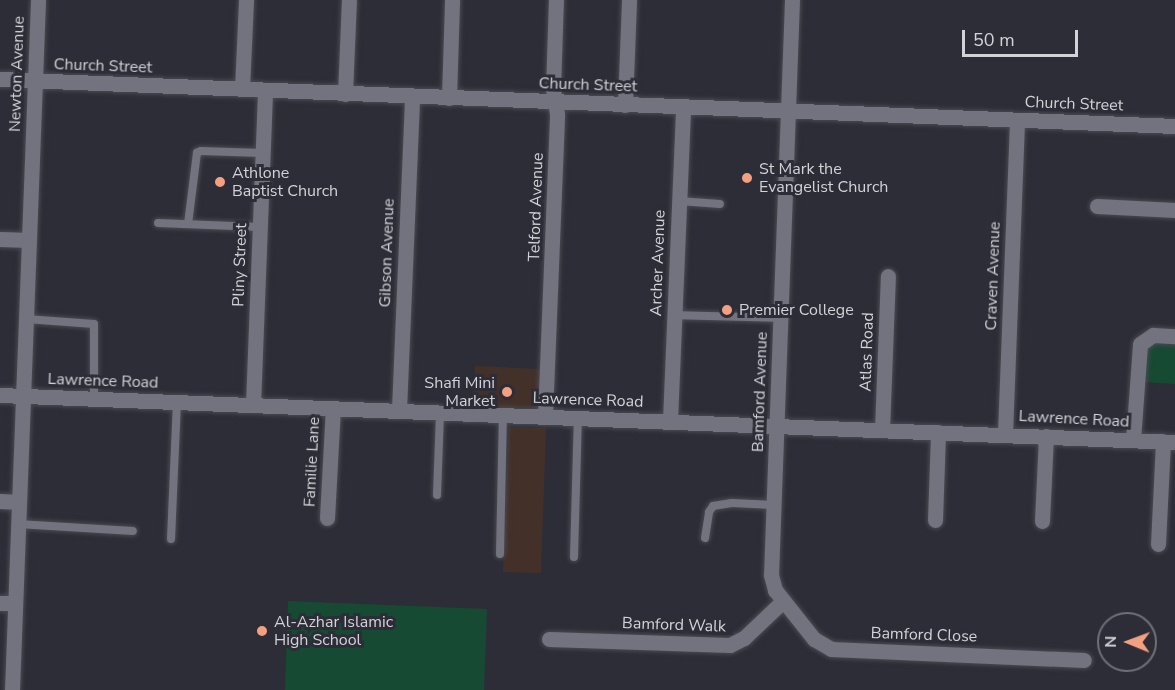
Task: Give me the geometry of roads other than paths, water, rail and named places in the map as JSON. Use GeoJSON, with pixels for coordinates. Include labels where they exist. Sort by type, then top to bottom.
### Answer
{"type":"FeatureCollection","features":[{"type":"Feature","properties":{"kind":"street","name":"Newton Avenue"},"geometry":{"type":"LineString","coordinates":[[12,690],[8,603],[18,524],[38,0]]}},
{"type":"Feature","properties":{"kind":"street"},"geometry":{"type":"LineString","coordinates":[[242,89],[246,0]]}},
{"type":"Feature","properties":{"kind":"street"},"geometry":{"type":"LineString","coordinates":[[345,94],[349,0]]}},
{"type":"Feature","properties":{"kind":"street"},"geometry":{"type":"LineString","coordinates":[[449,98],[452,0]]}},
{"type":"Feature","properties":{"kind":"street","name":"Telford Avenue"},"geometry":{"type":"LineString","coordinates":[[545,416],[557,114],[553,89],[556,0]]}},
{"type":"Feature","properties":{"kind":"street"},"geometry":{"type":"LineString","coordinates":[[625,105],[629,0]]}},
{"type":"Feature","properties":{"kind":"street","name":"Bamford Avenue"},"geometry":{"type":"LineString","coordinates":[[782,602],[774,590],[771,575],[792,0]]}},
{"type":"Feature","properties":{"kind":"street","name":"Church Street"},"geometry":{"type":"LineString","coordinates":[[0,79],[1175,126]]}},
{"type":"Feature","properties":{"kind":"street","name":"Pliny Street"},"geometry":{"type":"LineString","coordinates":[[253,405],[265,90]]}},
{"type":"Feature","properties":{"kind":"street","name":"Gibson Avenue"},"geometry":{"type":"LineString","coordinates":[[399,410],[412,97]]}},
{"type":"Feature","properties":{"kind":"street","name":"Archer Avenue"},"geometry":{"type":"LineString","coordinates":[[670,421],[682,107]]}},
{"type":"Feature","properties":{"kind":"street","name":"Craven Avenue"},"geometry":{"type":"LineString","coordinates":[[1005,434],[1017,120]]}},
{"type":"Feature","properties":{"kind":"street"},"geometry":{"type":"LineString","coordinates":[[1097,206],[1175,210]]}},
{"type":"Feature","properties":{"kind":"street"},"geometry":{"type":"LineString","coordinates":[[0,238],[29,240]]}},
{"type":"Feature","properties":{"kind":"street","name":"Atlas Road"},"geometry":{"type":"LineString","coordinates":[[882,430],[888,276]]}},
{"type":"Feature","properties":{"kind":"street"},"geometry":{"type":"LineString","coordinates":[[1133,440],[1140,344],[1152,335],[1175,336]]}},
{"type":"Feature","properties":{"kind":"street","name":"Lawrence Road"},"geometry":{"type":"LineString","coordinates":[[0,395],[1169,441]]}},
{"type":"Feature","properties":{"kind":"street","name":"Familie Lane"},"geometry":{"type":"LineString","coordinates":[[327,518],[333,408]]}},
{"type":"Feature","properties":{"kind":"street"},"geometry":{"type":"LineString","coordinates":[[935,520],[938,432]]}},
{"type":"Feature","properties":{"kind":"street"},"geometry":{"type":"LineString","coordinates":[[1042,521],[1046,436]]}},
{"type":"Feature","properties":{"kind":"street"},"geometry":{"type":"LineString","coordinates":[[1158,544],[1169,441]]}},
{"type":"Feature","properties":{"kind":"street"},"geometry":{"type":"LineString","coordinates":[[0,501],[19,502]]}},
{"type":"Feature","properties":{"kind":"street","name":"Bamford Walk"},"geometry":{"type":"LineString","coordinates":[[549,639],[730,645],[744,638],[782,602]]}},
{"type":"Feature","properties":{"kind":"street","name":"Bamford Close"},"geometry":{"type":"LineString","coordinates":[[782,602],[814,639],[831,649],[1084,660]]}},
{"type":"Feature","properties":{"kind":"lane"},"geometry":{"type":"LineString","coordinates":[[189,224],[197,153],[201,151],[262,153]]}},
{"type":"Feature","properties":{"kind":"lane"},"geometry":{"type":"LineString","coordinates":[[679,201],[720,204]]}},
{"type":"Feature","properties":{"kind":"lane"},"geometry":{"type":"LineString","coordinates":[[158,223],[260,227]]}},
{"type":"Feature","properties":{"kind":"lane"},"geometry":{"type":"LineString","coordinates":[[674,315],[781,318]]}},
{"type":"Feature","properties":{"kind":"lane"},"geometry":{"type":"LineString","coordinates":[[26,319],[87,321],[96,327],[94,399]]}},
{"type":"Feature","properties":{"kind":"lane"},"geometry":{"type":"LineString","coordinates":[[171,540],[177,402]]}},
{"type":"Feature","properties":{"kind":"lane"},"geometry":{"type":"LineString","coordinates":[[437,495],[440,412]]}},
{"type":"Feature","properties":{"kind":"lane"},"geometry":{"type":"LineString","coordinates":[[500,554],[503,415]]}},
{"type":"Feature","properties":{"kind":"lane"},"geometry":{"type":"LineString","coordinates":[[574,557],[579,417]]}},
{"type":"Feature","properties":{"kind":"lane"},"geometry":{"type":"LineString","coordinates":[[705,538],[709,512],[713,506],[732,503],[774,505]]}},
{"type":"Feature","properties":{"kind":"lane"},"geometry":{"type":"LineString","coordinates":[[18,524],[133,531]]}},
{"type":"Feature","properties":{"kind":"place","name":"St Mark the Evangelist Church"},"geometry":{"type":"Point","coordinates":[747,178]}},
{"type":"Feature","properties":{"kind":"place","name":"Athlone Baptist Church"},"geometry":{"type":"Point","coordinates":[220,182]}},
{"type":"Feature","properties":{"kind":"place","name":"Premier College"},"geometry":{"type":"Point","coordinates":[727,310]}},
{"type":"Feature","properties":{"kind":"place","name":"Shafi Mini Market"},"geometry":{"type":"Point","coordinates":[507,392]}},
{"type":"Feature","properties":{"kind":"place","name":"Al-Azhar Islamic High School"},"geometry":{"type":"Point","coordinates":[262,631]}}]}
